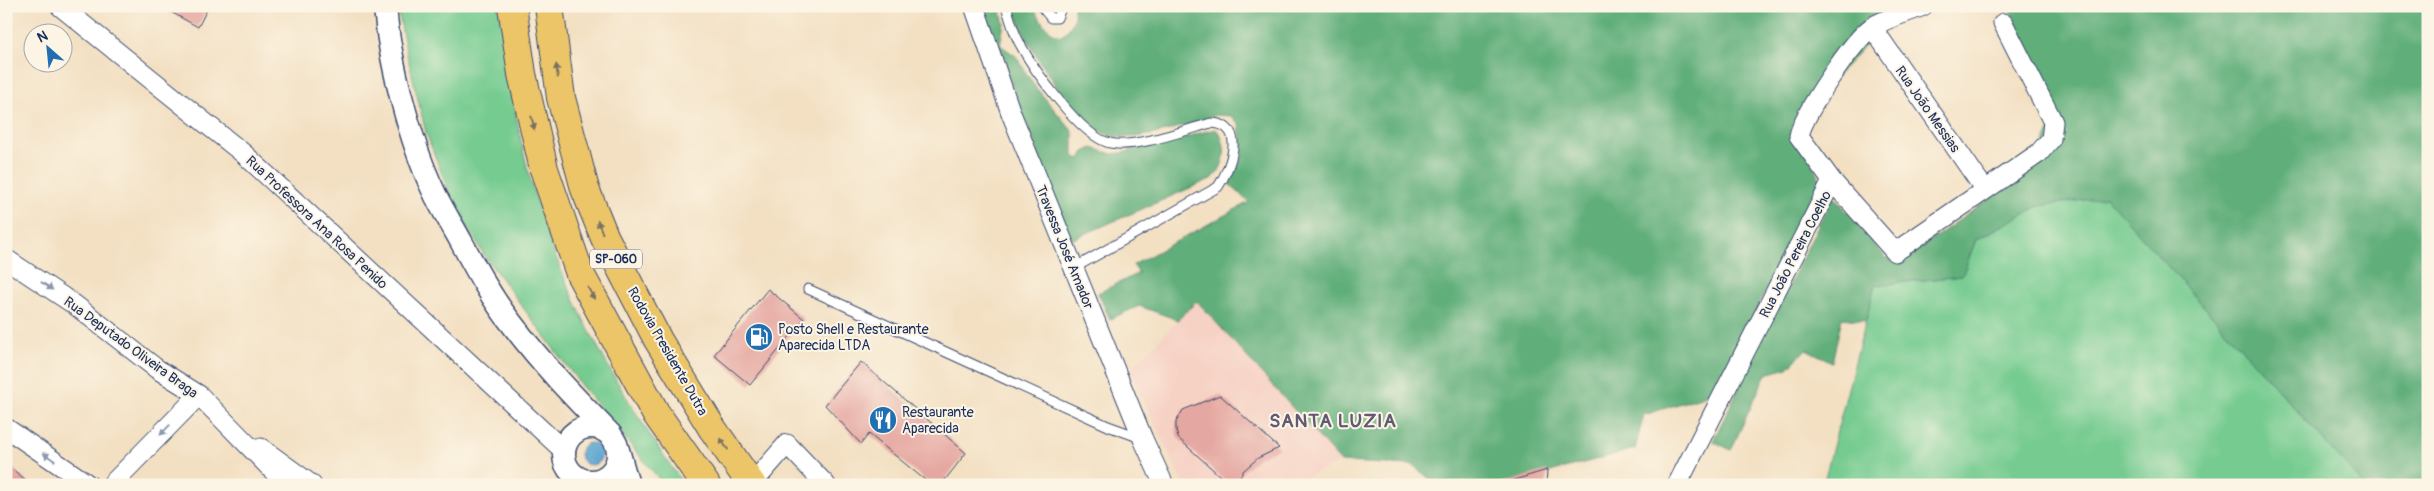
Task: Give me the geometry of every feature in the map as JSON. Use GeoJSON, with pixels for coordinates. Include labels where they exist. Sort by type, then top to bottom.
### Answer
{"type":"FeatureCollection","features":[{"type":"Feature","properties":{"kind":"highway","name":"SP-060"},"geometry":{"type":"LineString","coordinates":[[512,6],[522,74],[544,170],[580,274],[655,412],[706,485]]}},
{"type":"Feature","properties":{"kind":"highway","name":"Rodovia Presidente Dutra"},"geometry":{"type":"LineString","coordinates":[[549,6],[561,98],[585,189],[605,238],[658,340],[712,428],[752,484]]}},
{"type":"Feature","properties":{"kind":"street"},"geometry":{"type":"LineString","coordinates":[[386,6],[395,65],[417,152],[433,192],[481,280],[511,324],[558,381],[614,441],[628,485]]}},
{"type":"Feature","properties":{"kind":"street","name":"Travessa José Amador"},"geometry":{"type":"LineString","coordinates":[[974,6],[1011,113],[1143,439],[1164,485]]}},
{"type":"Feature","properties":{"kind":"street"},"geometry":{"type":"LineString","coordinates":[[1832,181],[1799,136],[1801,124],[1844,60],[1872,27],[1922,6]]}},
{"type":"Feature","properties":{"kind":"street","name":"Rua Professora Ana Rosa Penido"},"geometry":{"type":"LineString","coordinates":[[70,9],[244,154],[564,447],[564,461],[569,471],[582,481],[595,481],[611,473],[618,457],[614,441]]}},
{"type":"Feature","properties":{"kind":"street","name":"Rua João Pereira Coelho"},"geometry":{"type":"LineString","coordinates":[[1677,485],[1832,181],[1895,252],[2039,153],[2051,139],[2053,122],[2003,23]]}},
{"type":"Feature","properties":{"kind":"street","name":"Rua João Messias"},"geometry":{"type":"LineString","coordinates":[[1872,27],[1985,190]]}},
{"type":"Feature","properties":{"kind":"street","name":"Rua Deputado Oliveira Braga"},"geometry":{"type":"LineString","coordinates":[[6,259],[75,305],[157,369],[198,395],[248,443]]}},
{"type":"Feature","properties":{"kind":"street"},"geometry":{"type":"LineString","coordinates":[[558,381],[569,409],[570,423],[564,447]]}},
{"type":"Feature","properties":{"kind":"street"},"geometry":{"type":"LineString","coordinates":[[111,485],[198,395]]}},
{"type":"Feature","properties":{"kind":"street"},"geometry":{"type":"LineString","coordinates":[[6,428],[89,485]]}},
{"type":"Feature","properties":{"kind":"street"},"geometry":{"type":"LineString","coordinates":[[564,447],[571,434],[580,428],[602,429],[614,441]]}},
{"type":"Feature","properties":{"kind":"street"},"geometry":{"type":"LineString","coordinates":[[248,443],[287,485]]}},
{"type":"Feature","properties":{"kind":"street"},"geometry":{"type":"LineString","coordinates":[[248,443],[267,450],[312,485]]}},
{"type":"Feature","properties":{"kind":"street"},"geometry":{"type":"LineString","coordinates":[[752,484],[787,444],[826,485]]}},
{"type":"Feature","properties":{"kind":"lane"},"geometry":{"type":"LineString","coordinates":[[1006,6],[1019,42],[1038,73],[1079,124],[1094,136],[1110,144],[1130,144],[1211,123],[1221,124],[1228,130],[1232,140],[1233,157],[1227,173],[1218,187],[1074,268]]}},
{"type":"Feature","properties":{"kind":"lane"},"geometry":{"type":"LineString","coordinates":[[1041,6],[1051,18],[1057,18],[1062,6]]}},
{"type":"Feature","properties":{"kind":"lane"},"geometry":{"type":"LineString","coordinates":[[808,289],[1108,426],[1143,439]]}},
{"type":"Feature","properties":{"kind":"shaded area"},"geometry":{"type":"Polygon","coordinates":[[[1197,301],[1341,462],[1288,485],[1184,485],[1129,371],[1197,301]]]}},
{"type":"Feature","properties":{"kind":"green space"},"geometry":{"type":"Polygon","coordinates":[[[397,6],[499,6],[513,98],[527,167],[545,229],[560,268],[577,306],[616,380],[660,451],[684,485],[664,485],[580,384],[486,258],[465,223],[445,182],[426,133],[397,6]]]}},
{"type":"Feature","properties":{"kind":"green space"},"geometry":{"type":"Polygon","coordinates":[[[981,6],[999,6],[1004,23],[1000,45],[1016,56],[1033,84],[1073,132],[1073,156],[1080,159],[1084,152],[1092,148],[1112,154],[1121,153],[1216,129],[1223,141],[1224,148],[1223,161],[1217,173],[1213,178],[1071,240],[981,6]]]}},
{"type":"Feature","properties":{"kind":"green space"},"geometry":{"type":"Polygon","coordinates":[[[1013,6],[1033,6],[1048,29],[1061,36],[1072,23],[1074,6],[1900,6],[1793,125],[1820,179],[1716,392],[1644,415],[1635,449],[1502,485],[1437,485],[1413,465],[1341,462],[1197,301],[1178,320],[1139,306],[1110,319],[1098,293],[1139,273],[1133,265],[1249,202],[1229,184],[1243,155],[1239,124],[1231,116],[1217,115],[1163,132],[1134,137],[1109,135],[1095,128],[1066,99],[1052,80],[1027,39],[1013,6]]]}},
{"type":"Feature","properties":{"kind":"green space"},"geometry":{"type":"Polygon","coordinates":[[[2008,6],[2428,6],[2428,485],[2359,485],[2360,481],[2106,197],[2039,206],[1976,239],[1962,276],[1875,285],[1866,321],[1842,318],[1832,362],[1806,349],[1788,368],[1766,374],[1731,450],[1713,441],[1833,195],[1885,257],[1893,261],[1907,257],[2033,168],[2058,114],[2008,6]]]}},
{"type":"Feature","properties":{"kind":"green space"},"geometry":{"type":"Polygon","coordinates":[[[2106,197],[2360,481],[2359,485],[1823,485],[1875,285],[1962,276],[1976,240],[2039,206],[2106,197]]]}},
{"type":"Feature","properties":{"kind":"water"},"geometry":{"type":"Polygon","coordinates":[[[591,443],[599,446],[602,454],[599,462],[591,465],[583,462],[580,454],[583,446],[591,443]]]}},
{"type":"Feature","properties":{"kind":"building"},"geometry":{"type":"Polygon","coordinates":[[[160,6],[209,6],[198,27],[160,6]]]}},
{"type":"Feature","properties":{"kind":"building","name":"Posto Shell e Restaurante Aparecida LTDA"},"geometry":{"type":"Polygon","coordinates":[[[768,289],[804,319],[750,385],[714,355],[768,289]]]}},
{"type":"Feature","properties":{"kind":"building","name":"Restaurante Aparecida"},"geometry":{"type":"Polygon","coordinates":[[[861,362],[966,453],[941,485],[931,485],[869,434],[861,444],[825,405],[861,362]]]}},
{"type":"Feature","properties":{"kind":"building"},"geometry":{"type":"Polygon","coordinates":[[[1220,395],[1279,448],[1258,458],[1243,471],[1236,485],[1230,485],[1178,438],[1176,429],[1176,422],[1183,410],[1220,395]]]}},
{"type":"Feature","properties":{"kind":"building"},"geometry":{"type":"Polygon","coordinates":[[[6,464],[32,485],[6,485],[6,464]]]}},
{"type":"Feature","properties":{"kind":"building"},"geometry":{"type":"Polygon","coordinates":[[[1547,470],[1546,485],[1501,485],[1501,484],[1547,470]]]}},
{"type":"Feature","properties":{"kind":"place","name":"Posto Shell e Restaurante Aparecida LTDA"},"geometry":{"type":"Point","coordinates":[759,337]}},
{"type":"Feature","properties":{"kind":"place","name":"Restaurante Aparecida"},"geometry":{"type":"Point","coordinates":[883,420]}},
{"type":"Feature","properties":{"kind":"district","name":"SANTA LUZIA"},"geometry":{"type":"Point","coordinates":[1333,420]}}]}
